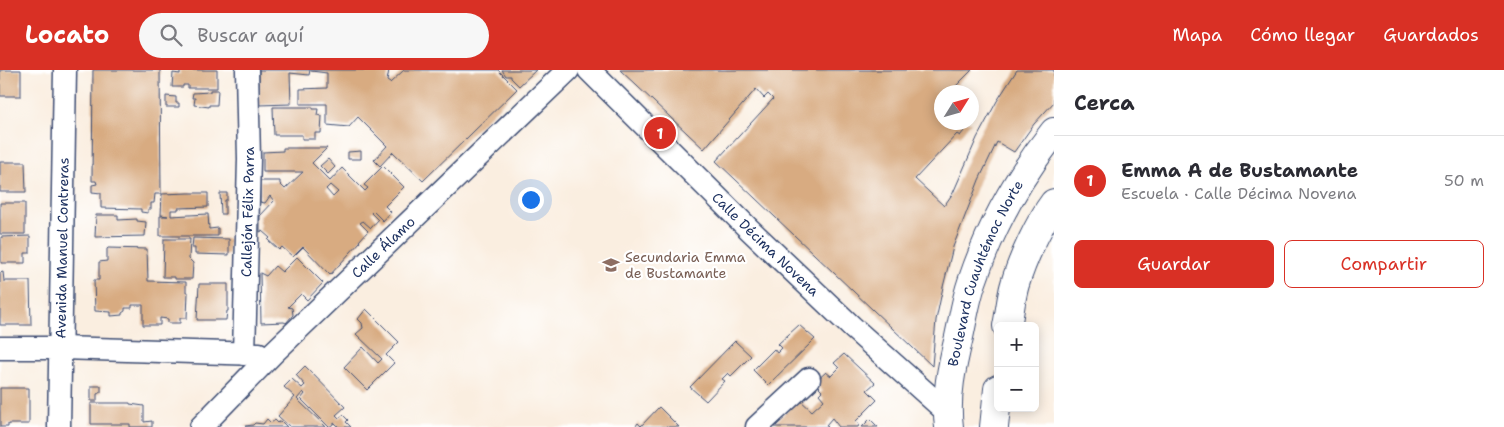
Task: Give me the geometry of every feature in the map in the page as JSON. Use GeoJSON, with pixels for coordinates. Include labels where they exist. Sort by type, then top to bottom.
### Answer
{"type":"FeatureCollection","features":[{"type":"Feature","properties":{"kind":"main road","name":"Boulevard Cuauhtémoc Norte"},"geometry":{"type":"LineString","coordinates":[[948,419],[953,362],[972,282],[993,229],[1017,185],[1054,132]]}},
{"type":"Feature","properties":{"kind":"main road"},"geometry":{"type":"LineString","coordinates":[[1008,322],[1015,284],[1023,262],[1054,203]]}},
{"type":"Feature","properties":{"kind":"main road"},"geometry":{"type":"LineString","coordinates":[[994,427],[996,412]]}},
{"type":"Feature","properties":{"kind":"street","name":"Avenida Manuel Contreras"},"geometry":{"type":"LineString","coordinates":[[59,427],[65,70]]}},
{"type":"Feature","properties":{"kind":"street","name":"Callejón Félix Parra"},"geometry":{"type":"LineString","coordinates":[[244,354],[249,159],[247,70]]}},
{"type":"Feature","properties":{"kind":"street","name":"Calle Álamo"},"geometry":{"type":"LineString","coordinates":[[201,427],[272,354],[568,70]]}},
{"type":"Feature","properties":{"kind":"street","name":"Calle Décima Novena"},"geometry":{"type":"LineString","coordinates":[[589,70],[749,229],[948,419]]}},
{"type":"Feature","properties":{"kind":"street"},"geometry":{"type":"LineString","coordinates":[[0,348],[272,354]]}},
{"type":"Feature","properties":{"kind":"street"},"geometry":{"type":"LineString","coordinates":[[757,427],[809,379]]}},
{"type":"Feature","properties":{"kind":"building"},"geometry":{"type":"Polygon","coordinates":[[[0,70],[21,70],[21,96],[0,96],[0,70]]]}},
{"type":"Feature","properties":{"kind":"building"},"geometry":{"type":"Polygon","coordinates":[[[93,70],[160,70],[161,194],[155,194],[154,203],[151,203],[151,209],[148,209],[148,213],[141,212],[141,209],[101,208],[101,193],[92,192],[92,185],[97,184],[96,181],[92,181],[93,70]]]}},
{"type":"Feature","properties":{"kind":"building"},"geometry":{"type":"Polygon","coordinates":[[[180,70],[217,70],[217,88],[188,88],[188,85],[172,87],[173,73],[180,74],[180,70]]]}},
{"type":"Feature","properties":{"kind":"building"},"geometry":{"type":"Polygon","coordinates":[[[259,70],[310,70],[309,75],[290,73],[291,104],[259,105],[259,70]]]}},
{"type":"Feature","properties":{"kind":"building"},"geometry":{"type":"Polygon","coordinates":[[[311,70],[389,70],[387,81],[390,83],[404,70],[498,70],[517,89],[423,181],[393,152],[380,166],[374,160],[387,146],[358,117],[349,127],[327,125],[327,104],[300,104],[300,89],[327,88],[327,73],[311,70]]]}},
{"type":"Feature","properties":{"kind":"building"},"geometry":{"type":"Polygon","coordinates":[[[502,70],[536,70],[519,86],[511,76],[506,76],[502,70]]]}},
{"type":"Feature","properties":{"kind":"building"},"geometry":{"type":"Polygon","coordinates":[[[620,70],[972,70],[957,85],[934,85],[934,130],[965,130],[960,136],[957,134],[915,179],[944,206],[953,193],[977,138],[997,101],[1017,70],[1054,70],[1054,102],[1034,124],[1014,152],[997,142],[979,180],[953,247],[936,320],[932,366],[716,161],[773,99],[768,94],[764,98],[756,89],[704,149],[620,70]]]}},
{"type":"Feature","properties":{"kind":"building"},"geometry":{"type":"Polygon","coordinates":[[[210,90],[218,90],[217,105],[209,105],[209,107],[194,105],[195,98],[192,98],[193,93],[210,92],[210,90]]]}},
{"type":"Feature","properties":{"kind":"building"},"geometry":{"type":"Polygon","coordinates":[[[166,96],[176,97],[176,103],[179,103],[179,107],[166,107],[166,96]]]}},
{"type":"Feature","properties":{"kind":"building"},"geometry":{"type":"Polygon","coordinates":[[[273,107],[313,107],[313,109],[318,109],[317,115],[322,116],[321,133],[315,133],[315,139],[302,139],[302,135],[274,135],[273,107]]]}},
{"type":"Feature","properties":{"kind":"building"},"geometry":{"type":"Polygon","coordinates":[[[283,148],[327,148],[312,163],[330,181],[342,168],[365,191],[368,188],[364,185],[383,166],[404,187],[385,206],[391,212],[383,221],[373,211],[371,213],[378,220],[371,228],[363,221],[360,223],[368,231],[330,275],[303,247],[293,257],[282,247],[279,250],[268,240],[270,238],[262,231],[260,232],[260,216],[274,201],[270,196],[265,203],[260,202],[260,181],[280,181],[280,184],[285,189],[303,172],[263,172],[263,152],[283,151],[283,148]],[[330,185],[326,189],[333,197],[338,192],[330,185]]]}},
{"type":"Feature","properties":{"kind":"building"},"geometry":{"type":"Polygon","coordinates":[[[361,151],[361,159],[348,159],[348,152],[361,151]]]}},
{"type":"Feature","properties":{"kind":"building"},"geometry":{"type":"Polygon","coordinates":[[[328,159],[335,167],[328,174],[320,166],[328,159]]]}},
{"type":"Feature","properties":{"kind":"building"},"geometry":{"type":"Polygon","coordinates":[[[0,162],[25,162],[26,192],[0,192],[0,162]]]}},
{"type":"Feature","properties":{"kind":"building"},"geometry":{"type":"Polygon","coordinates":[[[208,193],[208,207],[178,208],[178,210],[171,210],[171,216],[208,214],[209,229],[218,228],[218,236],[160,236],[160,216],[168,216],[161,215],[162,194],[208,193]]]}},
{"type":"Feature","properties":{"kind":"building"},"geometry":{"type":"Polygon","coordinates":[[[220,193],[227,193],[225,214],[221,214],[220,193]]]}},
{"type":"Feature","properties":{"kind":"building"},"geometry":{"type":"Polygon","coordinates":[[[0,203],[25,203],[25,234],[0,234],[0,203]]]}},
{"type":"Feature","properties":{"kind":"building"},"geometry":{"type":"Polygon","coordinates":[[[96,215],[118,215],[118,220],[137,219],[137,221],[146,222],[145,236],[95,237],[96,215]]]}},
{"type":"Feature","properties":{"kind":"building"},"geometry":{"type":"Polygon","coordinates":[[[30,236],[30,253],[25,253],[25,263],[1,263],[1,237],[30,236]]]}},
{"type":"Feature","properties":{"kind":"building"},"geometry":{"type":"Polygon","coordinates":[[[193,238],[229,239],[229,255],[195,254],[195,248],[192,248],[193,238]]]}},
{"type":"Feature","properties":{"kind":"building"},"geometry":{"type":"Polygon","coordinates":[[[164,239],[190,239],[189,259],[193,263],[192,279],[163,277],[164,239]]]}},
{"type":"Feature","properties":{"kind":"building"},"geometry":{"type":"Polygon","coordinates":[[[108,248],[147,249],[148,281],[186,282],[186,292],[188,292],[187,318],[180,318],[180,323],[168,323],[168,319],[160,318],[160,325],[143,325],[143,305],[132,305],[132,308],[125,308],[122,315],[111,316],[111,312],[95,311],[94,280],[99,280],[99,262],[107,261],[108,248]]]}},
{"type":"Feature","properties":{"kind":"building"},"geometry":{"type":"Polygon","coordinates":[[[297,257],[323,283],[307,300],[301,294],[288,307],[292,308],[293,315],[286,323],[261,323],[260,273],[266,276],[275,266],[282,272],[297,257]]]}},
{"type":"Feature","properties":{"kind":"building"},"geometry":{"type":"Polygon","coordinates":[[[3,272],[4,281],[30,281],[31,325],[0,325],[0,273],[3,272]]]}},
{"type":"Feature","properties":{"kind":"building"},"geometry":{"type":"Polygon","coordinates":[[[199,284],[228,284],[226,320],[197,320],[199,284]]]}},
{"type":"Feature","properties":{"kind":"building"},"geometry":{"type":"Polygon","coordinates":[[[366,309],[399,342],[386,355],[394,363],[367,390],[344,367],[363,347],[378,363],[382,359],[356,334],[363,328],[362,323],[358,319],[366,309]]]}},
{"type":"Feature","properties":{"kind":"building"},"geometry":{"type":"Polygon","coordinates":[[[799,325],[815,339],[768,385],[753,370],[774,349],[777,353],[782,348],[778,344],[799,325]]]}},
{"type":"Feature","properties":{"kind":"building"},"geometry":{"type":"Polygon","coordinates":[[[735,341],[751,356],[731,376],[728,373],[722,379],[725,381],[706,401],[690,387],[735,341]]]}},
{"type":"Feature","properties":{"kind":"building"},"geometry":{"type":"Polygon","coordinates":[[[844,354],[875,383],[867,390],[877,400],[856,421],[859,425],[858,427],[839,427],[832,418],[826,425],[828,427],[775,427],[778,424],[776,422],[799,399],[812,411],[824,400],[819,394],[822,391],[820,387],[815,382],[826,372],[831,376],[839,368],[834,363],[844,354]]]}},
{"type":"Feature","properties":{"kind":"building"},"geometry":{"type":"Polygon","coordinates":[[[305,366],[345,407],[336,415],[339,418],[343,415],[351,427],[339,427],[335,423],[329,427],[301,399],[305,394],[303,392],[297,399],[326,427],[290,427],[278,416],[295,397],[284,387],[292,379],[302,388],[305,385],[296,375],[305,366]]]}},
{"type":"Feature","properties":{"kind":"building"},"geometry":{"type":"Polygon","coordinates":[[[91,386],[101,386],[101,392],[97,394],[97,401],[91,401],[91,386]]]}},
{"type":"Feature","properties":{"kind":"building"},"geometry":{"type":"Polygon","coordinates":[[[0,388],[29,388],[29,424],[8,424],[8,427],[0,427],[0,388]]]}},
{"type":"Feature","properties":{"kind":"building"},"geometry":{"type":"Polygon","coordinates":[[[91,403],[130,403],[144,406],[144,422],[152,421],[152,427],[130,427],[130,424],[91,424],[91,403]]]}},
{"type":"Feature","properties":{"kind":"building"},"geometry":{"type":"Polygon","coordinates":[[[659,407],[679,427],[635,427],[638,423],[641,426],[659,407]]]}},
{"type":"Feature","properties":{"kind":"building"},"geometry":{"type":"Polygon","coordinates":[[[267,419],[271,423],[275,420],[278,423],[281,421],[287,427],[245,426],[255,423],[263,424],[267,419]]]}},
{"type":"Feature","properties":{"kind":"building"},"geometry":{"type":"Polygon","coordinates":[[[870,419],[878,427],[862,427],[870,419]]]}},
{"type":"Feature","properties":{"kind":"place","name":"Emma A de Bustamante"},"geometry":{"type":"Point","coordinates":[660,133]}},
{"type":"Feature","properties":{"kind":"place","name":"Secundaria Emma de Bustamante"},"geometry":{"type":"Point","coordinates":[611,265]}}]}
